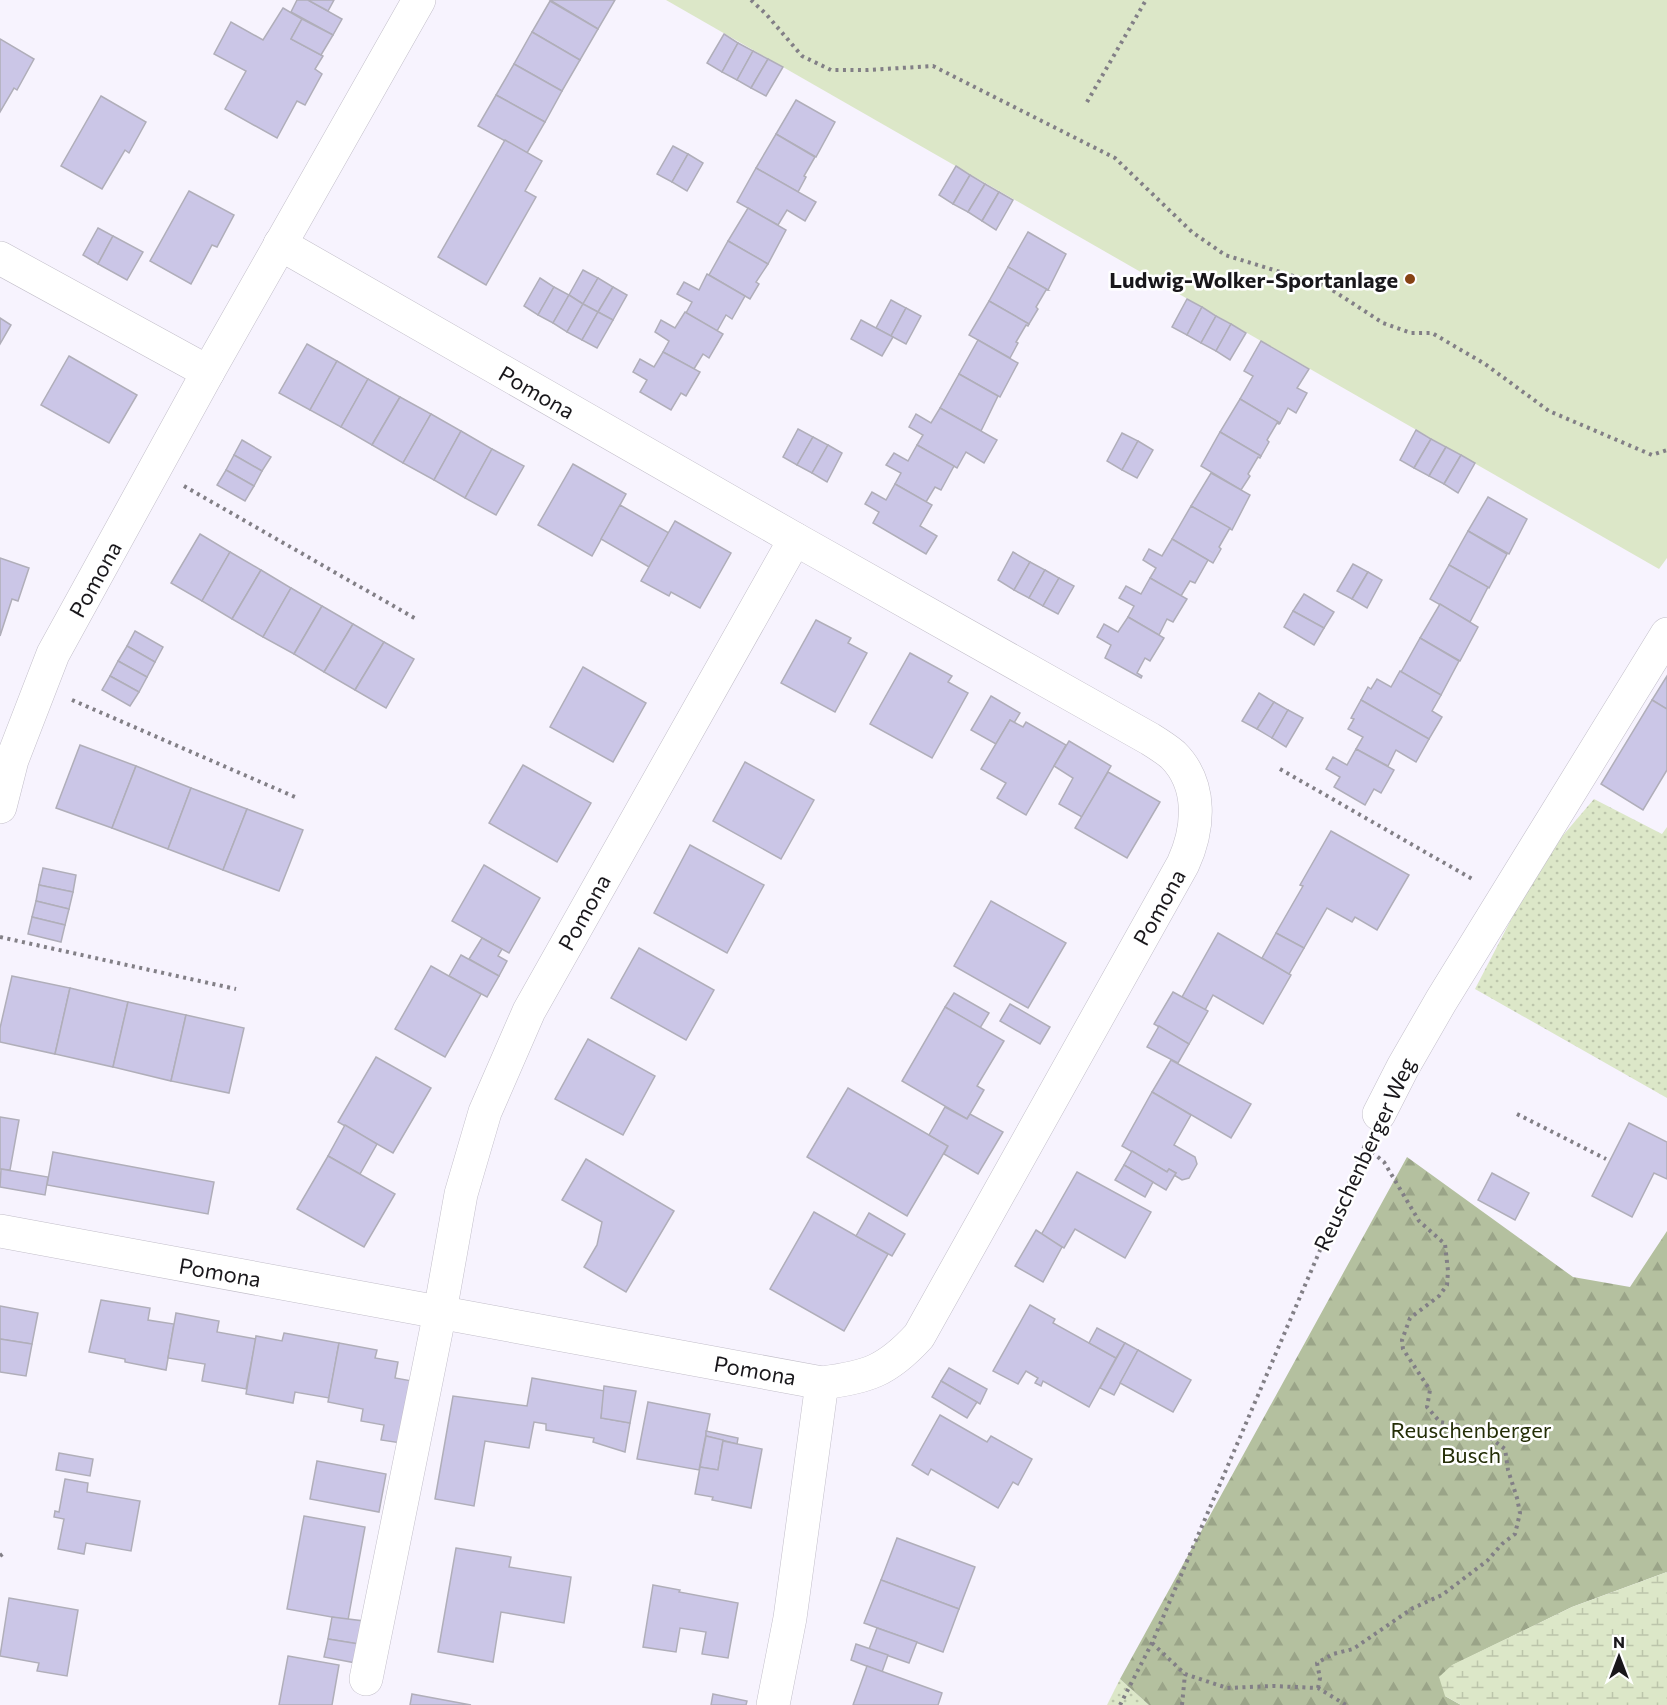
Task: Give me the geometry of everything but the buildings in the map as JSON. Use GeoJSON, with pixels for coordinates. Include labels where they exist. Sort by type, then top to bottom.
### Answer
{"type":"FeatureCollection","features":[{"type":"Feature","properties":{"kind":"street","name":"Pomona"},"geometry":{"type":"LineString","coordinates":[[0,807],[6,758],[41,686],[53,654],[208,372],[418,0]]}},
{"type":"Feature","properties":{"kind":"street","name":"Pomona"},"geometry":{"type":"LineString","coordinates":[[0,1231],[822,1383],[855,1379],[878,1370],[901,1355],[919,1336],[1192,845],[1196,826],[1196,807],[1191,787],[1184,770],[1173,756],[1150,739],[280,244]]}},
{"type":"Feature","properties":{"kind":"street"},"geometry":{"type":"LineString","coordinates":[[0,258],[208,372]]}},
{"type":"Feature","properties":{"kind":"street","name":"Pomona"},"geometry":{"type":"LineString","coordinates":[[366,1679],[440,1312],[460,1194],[485,1112],[529,1011],[795,539]]}},
{"type":"Feature","properties":{"kind":"street","name":"Reuschenberger Weg"},"geometry":{"type":"LineString","coordinates":[[1379,1114],[1441,1001],[1667,634]]}},
{"type":"Feature","properties":{"kind":"street","name":"Pomona"},"geometry":{"type":"LineString","coordinates":[[773,1705],[790,1618],[822,1383]]}},
{"type":"Feature","properties":{"kind":"path"},"geometry":{"type":"LineString","coordinates":[[751,0],[802,56],[831,70],[933,66],[1115,158],[1192,232],[1225,255],[1326,286],[1383,323],[1411,333],[1432,333],[1485,364],[1549,411],[1652,455],[1667,450]]}},
{"type":"Feature","properties":{"kind":"path"},"geometry":{"type":"LineString","coordinates":[[1087,102],[1146,0]]}},
{"type":"Feature","properties":{"kind":"path"},"geometry":{"type":"LineString","coordinates":[[155,470],[418,620]]}},
{"type":"Feature","properties":{"kind":"path"},"geometry":{"type":"LineString","coordinates":[[41,686],[295,797]]}},
{"type":"Feature","properties":{"kind":"path"},"geometry":{"type":"LineString","coordinates":[[1280,769],[1505,899]]}},
{"type":"Feature","properties":{"kind":"path"},"geometry":{"type":"LineString","coordinates":[[0,937],[236,989]]}},
{"type":"Feature","properties":{"kind":"path","name":"Reuschenberger Weg"},"geometry":{"type":"LineString","coordinates":[[1120,1705],[1152,1643],[1379,1114]]}},
{"type":"Feature","properties":{"kind":"path"},"geometry":{"type":"LineString","coordinates":[[1517,1114],[1606,1159]]}},
{"type":"Feature","properties":{"kind":"path"},"geometry":{"type":"LineString","coordinates":[[1318,1688],[1320,1678],[1317,1664],[1333,1654],[1353,1649],[1413,1608],[1442,1595],[1487,1561],[1502,1544],[1515,1534],[1520,1513],[1505,1449],[1480,1430],[1440,1422],[1427,1407],[1430,1390],[1403,1349],[1402,1340],[1410,1318],[1439,1296],[1447,1285],[1445,1244],[1419,1221],[1384,1162],[1364,1146]]}},
{"type":"Feature","properties":{"kind":"path"},"geometry":{"type":"LineString","coordinates":[[1152,1643],[1185,1674],[1227,1688],[1273,1686],[1318,1688],[1346,1705]]}},
{"type":"Feature","properties":{"kind":"path"},"geometry":{"type":"LineString","coordinates":[[1182,1705],[1185,1674]]}},
{"type":"Feature","properties":{"kind":"green space","name":"Ludwig-Wolker-Sportanlage"},"geometry":{"type":"Polygon","coordinates":[[[666,0],[1667,0],[1667,558],[1659,569],[666,0]]]}},
{"type":"Feature","properties":{"kind":"green space"},"geometry":{"type":"Polygon","coordinates":[[[1594,799],[1662,834],[1667,827],[1667,1098],[1475,989],[1542,860],[1594,799]]]}},
{"type":"Feature","properties":{"kind":"green space","name":"Reuschenberger Busch"},"geometry":{"type":"Polygon","coordinates":[[[1407,1157],[1573,1277],[1630,1287],[1667,1231],[1667,1572],[1572,1607],[1453,1665],[1445,1696],[1461,1705],[1149,1705],[1120,1679],[1407,1157]]]}},
{"type":"Feature","properties":{"kind":"green space"},"geometry":{"type":"Polygon","coordinates":[[[1667,1572],[1667,1705],[1461,1705],[1445,1696],[1439,1677],[1452,1665],[1572,1607],[1667,1572]]]}},
{"type":"Feature","properties":{"kind":"green space"},"geometry":{"type":"Polygon","coordinates":[[[1120,1679],[1149,1705],[1107,1705],[1120,1679]]]}},
{"type":"Feature","properties":{"kind":"place","name":"Ludwig-Wolker-Sportanlage"},"geometry":{"type":"Point","coordinates":[1410,279]}}]}
